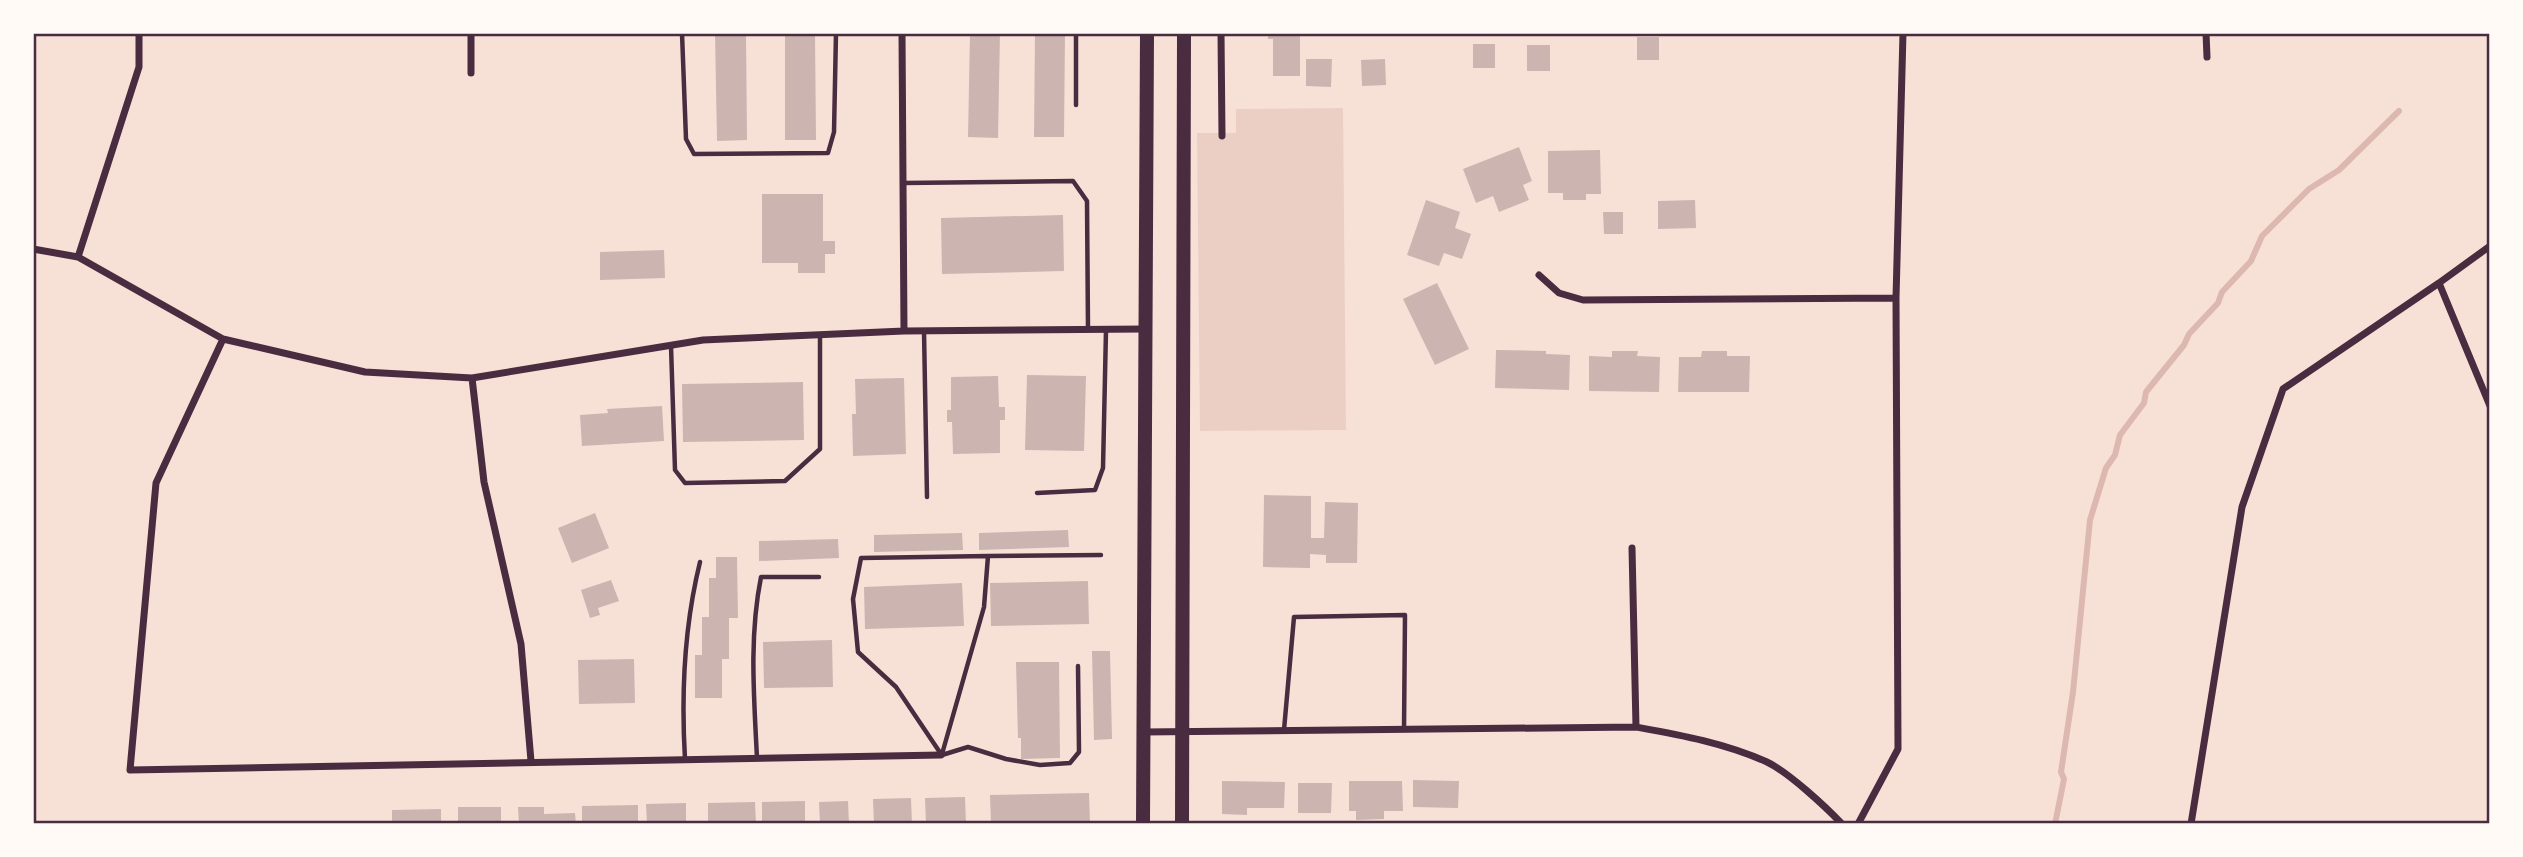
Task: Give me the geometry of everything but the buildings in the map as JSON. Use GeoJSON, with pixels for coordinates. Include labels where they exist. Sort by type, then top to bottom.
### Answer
{"type":"FeatureCollection","features":[{"type":"Feature","properties":{"kind":"main road"},"geometry":{"type":"LineString","coordinates":[[1143,824],[1147,33]]}},
{"type":"Feature","properties":{"kind":"main road"},"geometry":{"type":"LineString","coordinates":[[1182,824],[1184,33]]}},
{"type":"Feature","properties":{"kind":"street"},"geometry":{"type":"LineString","coordinates":[[78,257],[139,67],[139,33]]}},
{"type":"Feature","properties":{"kind":"street"},"geometry":{"type":"LineString","coordinates":[[471,33],[471,73]]}},
{"type":"Feature","properties":{"kind":"street"},"geometry":{"type":"LineString","coordinates":[[902,33],[904,331]]}},
{"type":"Feature","properties":{"kind":"street"},"geometry":{"type":"LineString","coordinates":[[1221,33],[1222,136]]}},
{"type":"Feature","properties":{"kind":"street"},"geometry":{"type":"LineString","coordinates":[[1858,824],[1898,749],[1896,298],[1903,33]]}},
{"type":"Feature","properties":{"kind":"street"},"geometry":{"type":"LineString","coordinates":[[2206,33],[2207,57]]}},
{"type":"Feature","properties":{"kind":"street"},"geometry":{"type":"LineString","coordinates":[[2191,824],[2242,507],[2283,389],[2490,246]]}},
{"type":"Feature","properties":{"kind":"street"},"geometry":{"type":"LineString","coordinates":[[33,248],[78,257],[223,339],[365,372],[472,378],[703,340],[904,331],[1144,329]]}},
{"type":"Feature","properties":{"kind":"street"},"geometry":{"type":"LineString","coordinates":[[1539,275],[1559,293],[1583,300],[1896,298]]}},
{"type":"Feature","properties":{"kind":"street"},"geometry":{"type":"LineString","coordinates":[[2439,283],[2490,407]]}},
{"type":"Feature","properties":{"kind":"street"},"geometry":{"type":"LineString","coordinates":[[223,339],[156,483],[130,770],[942,755]]}},
{"type":"Feature","properties":{"kind":"street"},"geometry":{"type":"LineString","coordinates":[[472,378],[484,482],[521,644],[531,761]]}},
{"type":"Feature","properties":{"kind":"street"},"geometry":{"type":"LineString","coordinates":[[1632,548],[1636,727]]}},
{"type":"Feature","properties":{"kind":"street"},"geometry":{"type":"LineString","coordinates":[[1143,732],[1636,727],[1702,740],[1769,763],[1822,804],[1842,824]]}},
{"type":"Feature","properties":{"kind":"lane"},"geometry":{"type":"LineString","coordinates":[[682,33],[686,139],[694,154],[828,153],[834,132],[836,33]]}},
{"type":"Feature","properties":{"kind":"lane"},"geometry":{"type":"LineString","coordinates":[[1076,33],[1076,105]]}},
{"type":"Feature","properties":{"kind":"lane"},"geometry":{"type":"LineString","coordinates":[[903,183],[1073,181],[1087,201],[1088,329]]}},
{"type":"Feature","properties":{"kind":"lane"},"geometry":{"type":"LineString","coordinates":[[1037,493],[1095,490],[1103,468],[1106,329]]}},
{"type":"Feature","properties":{"kind":"lane"},"geometry":{"type":"LineString","coordinates":[[924,331],[927,496]]}},
{"type":"Feature","properties":{"kind":"lane"},"geometry":{"type":"LineString","coordinates":[[671,346],[675,470],[685,482],[785,481],[820,449],[820,335]]}},
{"type":"Feature","properties":{"kind":"lane"},"geometry":{"type":"LineString","coordinates":[[942,755],[896,687],[858,652],[853,599],[861,558],[1101,555]]}},
{"type":"Feature","properties":{"kind":"lane"},"geometry":{"type":"LineString","coordinates":[[942,755],[984,607],[988,556]]}},
{"type":"Feature","properties":{"kind":"lane"},"geometry":{"type":"LineString","coordinates":[[685,759],[682,712],[684,670],[693,592],[700,562]]}},
{"type":"Feature","properties":{"kind":"lane"},"geometry":{"type":"LineString","coordinates":[[757,758],[752,656],[756,601],[761,577],[819,577]]}},
{"type":"Feature","properties":{"kind":"lane"},"geometry":{"type":"LineString","coordinates":[[1284,731],[1294,617],[1405,615],[1404,730]]}},
{"type":"Feature","properties":{"kind":"lane"},"geometry":{"type":"LineString","coordinates":[[942,755],[968,747],[1040,765],[1070,763],[1079,752],[1078,666]]}},
{"type":"Feature","properties":{"kind":"shaded area"},"geometry":{"type":"Polygon","coordinates":[[[1343,108],[1346,430],[1200,431],[1197,133],[1236,133],[1236,109],[1343,108]]]}},
{"type":"Feature","properties":{"kind":"waterway"},"geometry":{"type":"LineString","coordinates":[[2055,824],[2064,779],[2061,772],[2073,692],[2090,520],[2106,468],[2115,455],[2120,435],[2144,403],[2146,392],[2184,345],[2189,334],[2251,261],[2262,236],[2309,189],[2339,170],[2399,111]]}}]}
